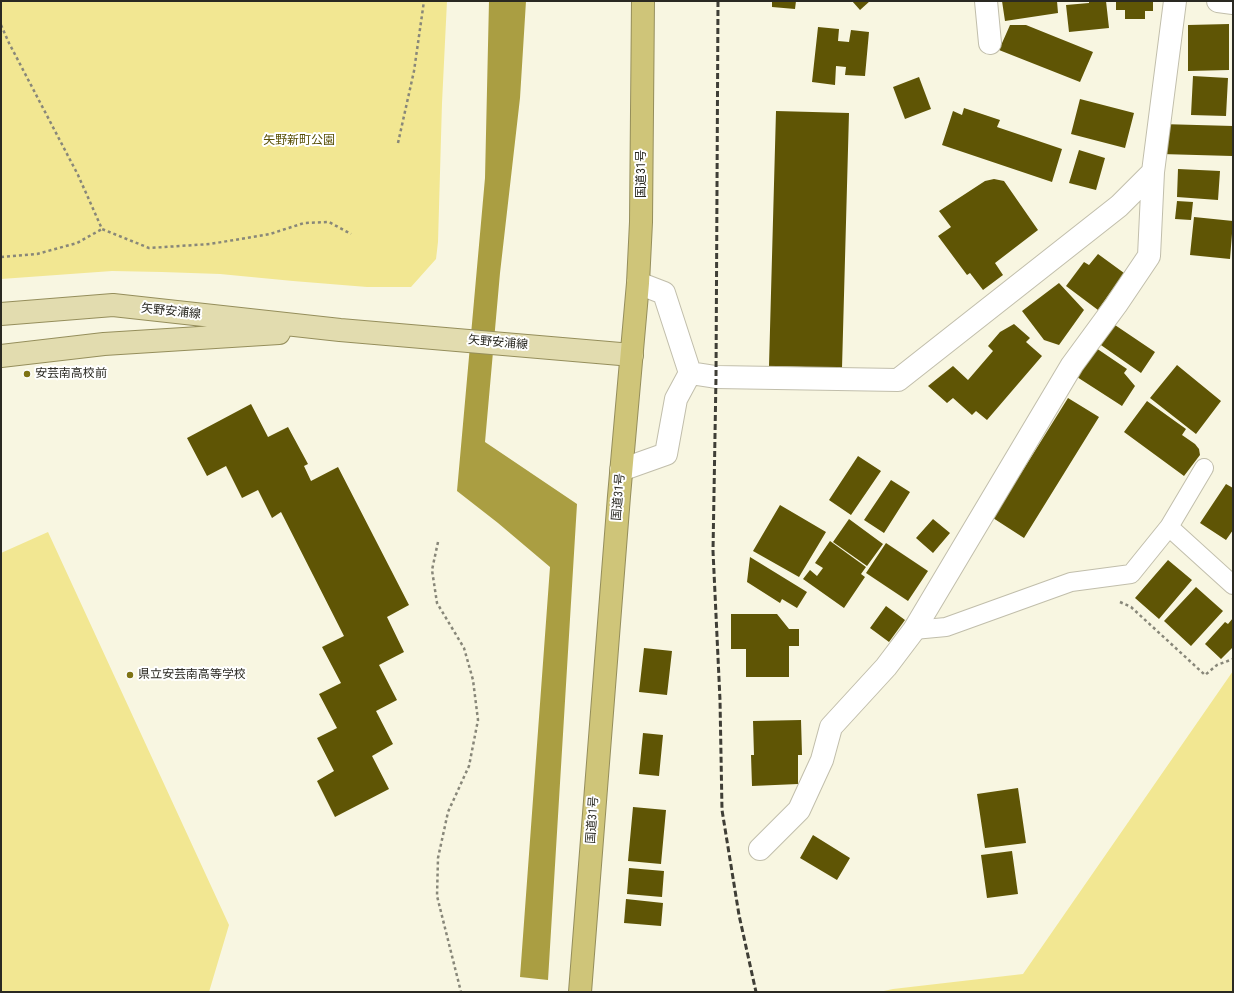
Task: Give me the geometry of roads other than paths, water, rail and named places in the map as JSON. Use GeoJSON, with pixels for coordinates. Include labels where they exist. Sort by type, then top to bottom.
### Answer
{"type":"FeatureCollection","features":[{"type":"Feature","properties":{"kind":"highway","name":"国道31号"},"geometry":{"type":"LineString","coordinates":[[580,992],[621,470],[638,283],[641,222],[642,1]]}},
{"type":"Feature","properties":{"kind":"main road","name":"矢野安浦線"},"geometry":{"type":"LineString","coordinates":[[1,314],[112,305],[340,330],[632,355]]}},
{"type":"Feature","properties":{"kind":"main road","name":"矢野安浦線"},"geometry":{"type":"LineString","coordinates":[[1,356],[104,344],[340,330]]}},
{"type":"Feature","properties":{"kind":"street"},"geometry":{"type":"LineString","coordinates":[[986,1],[990,42]]}},
{"type":"Feature","properties":{"kind":"street"},"geometry":{"type":"LineString","coordinates":[[760,849],[799,810],[822,760],[831,727],[886,667],[914,630],[1072,365],[1116,305],[1149,256],[1153,172],[1175,1]]}},
{"type":"Feature","properties":{"kind":"street"},"geometry":{"type":"LineString","coordinates":[[1218,1],[1233,3]]}},
{"type":"Feature","properties":{"kind":"street"},"geometry":{"type":"LineString","coordinates":[[690,372],[716,377],[898,380],[1119,206],[1153,172]]}},
{"type":"Feature","properties":{"kind":"street"},"geometry":{"type":"LineString","coordinates":[[621,470],[666,454],[676,399],[690,372],[664,293],[638,283]]}},
{"type":"Feature","properties":{"kind":"lane"},"geometry":{"type":"LineString","coordinates":[[914,630],[946,627],[1071,582],[1131,574],[1169,527],[1204,468]]}},
{"type":"Feature","properties":{"kind":"lane"},"geometry":{"type":"LineString","coordinates":[[1169,527],[1233,585]]}},
{"type":"Feature","properties":{"kind":"railway"},"geometry":{"type":"LineString","coordinates":[[718,1],[716,377],[713,551],[720,700],[722,810],[739,915],[756,992]]}},
{"type":"Feature","properties":{"kind":"place","name":"安芸南高校前"},"geometry":{"type":"Point","coordinates":[27,374]}},
{"type":"Feature","properties":{"kind":"place","name":"県立安芸南高等学校"},"geometry":{"type":"Point","coordinates":[130,675]}},
{"type":"Feature","properties":{"kind":"park label","name":"矢野新町公園"},"geometry":{"type":"Point","coordinates":[299,141]}}]}
